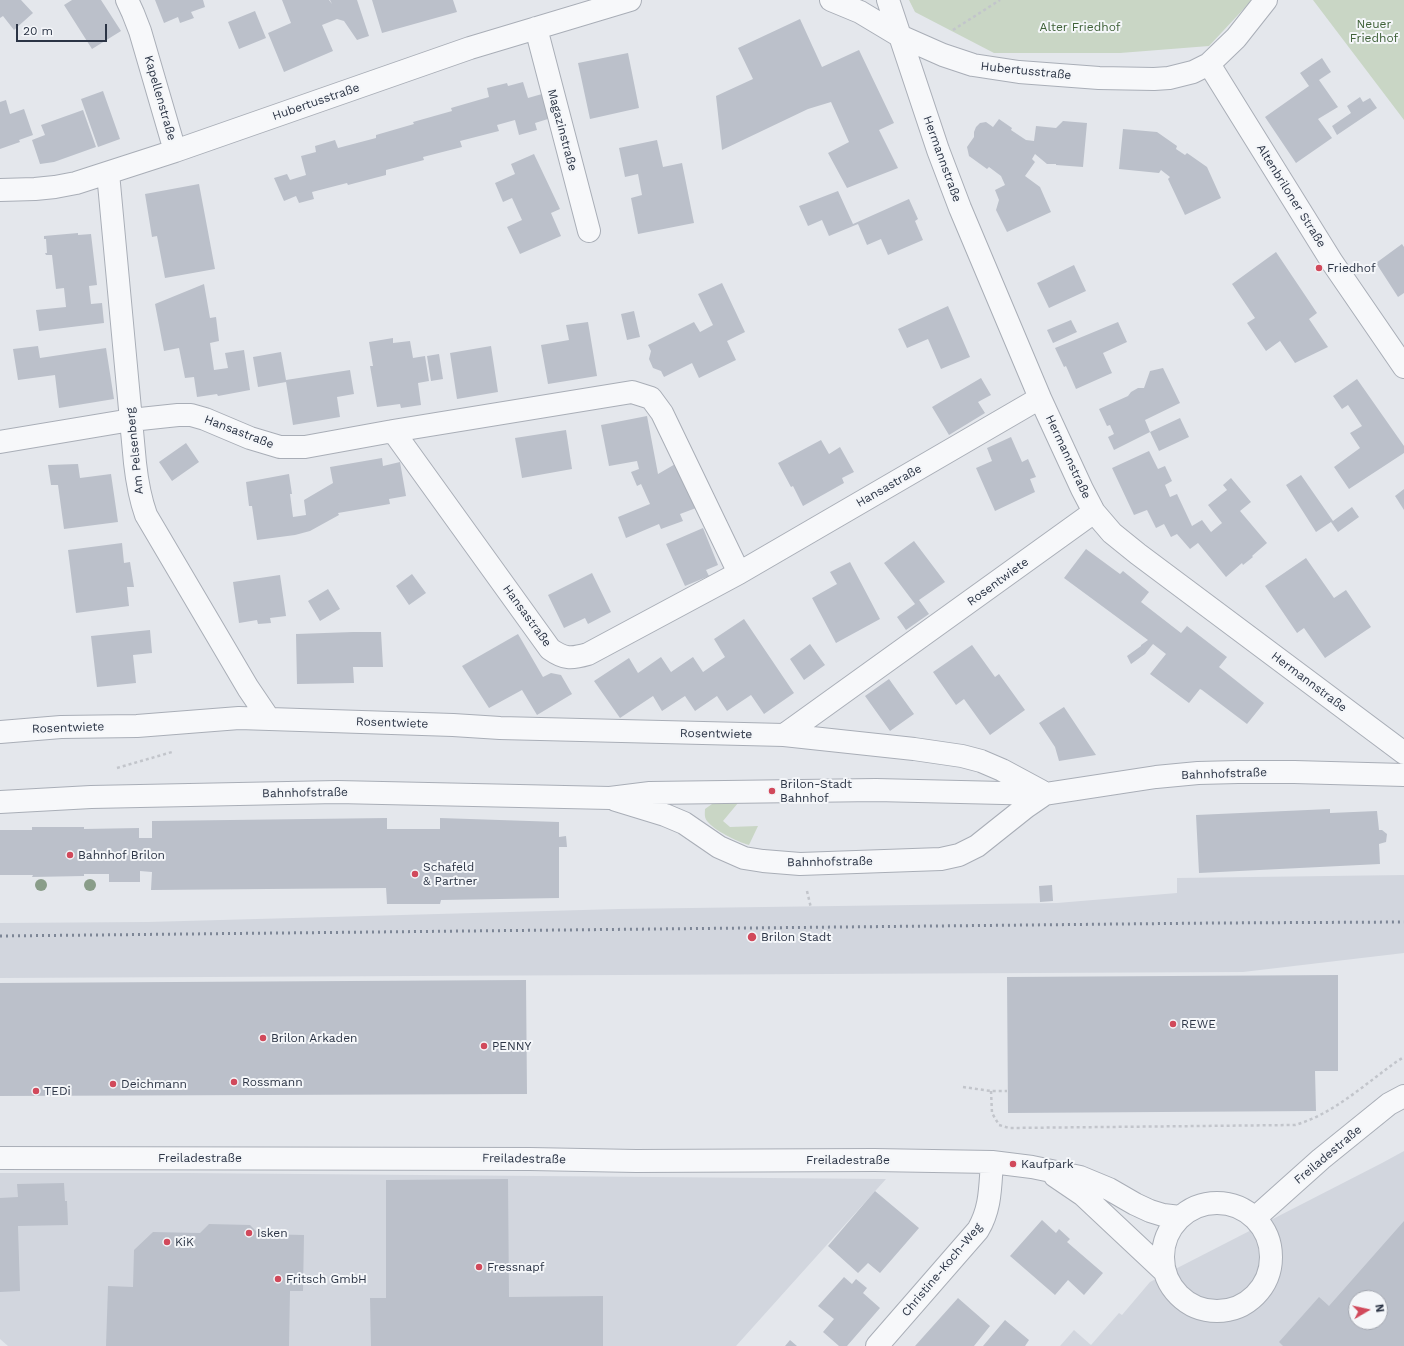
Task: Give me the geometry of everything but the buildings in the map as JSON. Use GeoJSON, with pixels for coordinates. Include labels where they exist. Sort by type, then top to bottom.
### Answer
{"type":"FeatureCollection","features":[{"type":"Feature","properties":{"kind":"street","name":"Kapellenstraße"},"geometry":{"type":"LineString","coordinates":[[127,0],[140,31],[175,151]]}},
{"type":"Feature","properties":{"kind":"street","name":"Hubertusstraße"},"geometry":{"type":"LineString","coordinates":[[0,190],[55,187],[76,183],[175,151],[470,48],[630,0]]}},
{"type":"Feature","properties":{"kind":"street","name":"Hubertusstraße"},"geometry":{"type":"LineString","coordinates":[[832,0],[860,12],[900,36],[957,61],[1019,72],[1099,78],[1154,79],[1169,78],[1193,72],[1209,64],[1236,38],[1266,0]]}},
{"type":"Feature","properties":{"kind":"street","name":"Hermannstraße"},"geometry":{"type":"LineString","coordinates":[[888,0],[938,150],[960,208],[1040,398],[1094,512],[1112,533],[1138,554],[1404,753]]}},
{"type":"Feature","properties":{"kind":"street","name":"Magazinstraße"},"geometry":{"type":"LineString","coordinates":[[536,28],[589,231]]}},
{"type":"Feature","properties":{"kind":"street","name":"Altenbriloner Straße"},"geometry":{"type":"LineString","coordinates":[[1209,64],[1332,262],[1404,367]]}},
{"type":"Feature","properties":{"kind":"street","name":"Am Pelsenberg"},"geometry":{"type":"LineString","coordinates":[[108,173],[138,488],[146,515],[248,688],[269,718]]}},
{"type":"Feature","properties":{"kind":"street","name":"Hansastraße"},"geometry":{"type":"LineString","coordinates":[[0,442],[132,420],[192,415],[267,444],[280,448],[291,448],[313,446],[393,431],[632,392],[651,398],[662,413],[739,573]]}},
{"type":"Feature","properties":{"kind":"street","name":"Hansastraße"},"geometry":{"type":"LineString","coordinates":[[393,431],[550,649],[559,656],[567,658],[588,654],[739,573],[1040,398]]}},
{"type":"Feature","properties":{"kind":"street","name":"Rosentwiete"},"geometry":{"type":"LineString","coordinates":[[784,735],[1094,512]]}},
{"type":"Feature","properties":{"kind":"street","name":"Rosentwiete"},"geometry":{"type":"LineString","coordinates":[[0,732],[61,727],[137,726],[239,718],[269,718],[500,728],[784,735],[914,749],[962,756],[981,761],[1002,770],[1045,794]]}},
{"type":"Feature","properties":{"kind":"street","name":"Bahnhofstraße"},"geometry":{"type":"LineString","coordinates":[[0,802],[91,797],[337,792],[610,798],[650,792],[868,790],[1045,794],[1156,777],[1198,774],[1286,772],[1404,776]]}},
{"type":"Feature","properties":{"kind":"street","name":"Bahnhofstraße"},"geometry":{"type":"LineString","coordinates":[[610,798],[684,823],[719,847],[744,858],[800,864],[941,859],[959,855],[977,846],[1020,811],[1045,794]]}},
{"type":"Feature","properties":{"kind":"street","name":"Freiladestraße"},"geometry":{"type":"LineString","coordinates":[[1255,1218],[1321,1159],[1389,1104],[1404,1096]]}},
{"type":"Feature","properties":{"kind":"street","name":"Freiladestraße"},"geometry":{"type":"LineString","coordinates":[[0,1158],[530,1159],[636,1161],[874,1160],[992,1162],[1032,1167],[1080,1178],[1109,1189],[1150,1211],[1163,1215],[1180,1217]]}},
{"type":"Feature","properties":{"kind":"street","name":"Christine-Koch-Weg"},"geometry":{"type":"LineString","coordinates":[[876,1346],[978,1230],[988,1207],[992,1162]]}},
{"type":"Feature","properties":{"kind":"street","name":"Freiladestraße"},"geometry":{"type":"LineString","coordinates":[[1048,1171],[1082,1196],[1164,1271]]}},
{"type":"Feature","properties":{"kind":"street"},"geometry":{"type":"LineString","coordinates":[[1209,1203],[1226,1203],[1242,1209],[1255,1218],[1266,1235],[1271,1254],[1269,1274],[1259,1292],[1244,1304],[1226,1311],[1206,1311],[1187,1303],[1173,1289],[1164,1271],[1162,1257],[1164,1242],[1171,1228],[1180,1217],[1194,1208],[1209,1203]]}},
{"type":"Feature","properties":{"kind":"path"},"geometry":{"type":"LineString","coordinates":[[928,49],[955,28],[1000,0]]}},
{"type":"Feature","properties":{"kind":"path"},"geometry":{"type":"LineString","coordinates":[[91,797],[98,779],[105,771],[179,750]]}},
{"type":"Feature","properties":{"kind":"path"},"geometry":{"type":"LineString","coordinates":[[991,1091],[992,1112],[999,1125],[1010,1128],[1295,1125],[1311,1120],[1345,1099],[1404,1057]]}},
{"type":"Feature","properties":{"kind":"path"},"geometry":{"type":"LineString","coordinates":[[963,1087],[991,1091],[1007,1091]]}},
{"type":"Feature","properties":{"kind":"shaded area"},"geometry":{"type":"Polygon","coordinates":[[[1404,875],[1404,953],[1243,972],[0,978],[0,923],[148,922],[619,909],[1057,903],[1177,893],[1177,878],[1404,875]]]}},
{"type":"Feature","properties":{"kind":"shaded area"},"geometry":{"type":"Polygon","coordinates":[[[1404,1151],[1404,1346],[1060,1346],[1074,1330],[1091,1345],[1119,1313],[1122,1315],[1150,1282],[1404,1151]]]}},
{"type":"Feature","properties":{"kind":"shaded area"},"geometry":{"type":"Polygon","coordinates":[[[0,1173],[188,1173],[886,1179],[736,1346],[8,1346],[0,1339],[0,1173]]]}},
{"type":"Feature","properties":{"kind":"green space","name":"Alter Friedhof"},"geometry":{"type":"Polygon","coordinates":[[[909,0],[1252,0],[1209,46],[1120,53],[994,53],[915,12],[909,0]]]}},
{"type":"Feature","properties":{"kind":"green space","name":"Neuer Friedhof"},"geometry":{"type":"Polygon","coordinates":[[[1313,0],[1404,0],[1404,120],[1313,0]]]}},
{"type":"Feature","properties":{"kind":"green space"},"geometry":{"type":"Polygon","coordinates":[[[738,803],[723,821],[730,827],[758,826],[749,845],[720,832],[705,818],[705,809],[712,804],[738,803]]]}},
{"type":"Feature","properties":{"kind":"railway"},"geometry":{"type":"LineString","coordinates":[[0,936],[1404,922]]}},
{"type":"Feature","properties":{"kind":"place","name":"Friedhof"},"geometry":{"type":"Point","coordinates":[1319,268]}},
{"type":"Feature","properties":{"kind":"place","name":"Brilon-Stadt Bahnhof"},"geometry":{"type":"Point","coordinates":[772,791]}},
{"type":"Feature","properties":{"kind":"place","name":"Bahnhof Brilon"},"geometry":{"type":"Point","coordinates":[70,855]}},
{"type":"Feature","properties":{"kind":"place","name":"Schafeld & Partner"},"geometry":{"type":"Point","coordinates":[415,874]}},
{"type":"Feature","properties":{"kind":"place","name":"Brilon Stadt"},"geometry":{"type":"Point","coordinates":[752,937]}},
{"type":"Feature","properties":{"kind":"place","name":"REWE"},"geometry":{"type":"Point","coordinates":[1173,1024]}},
{"type":"Feature","properties":{"kind":"place","name":"Brilon Arkaden"},"geometry":{"type":"Point","coordinates":[263,1038]}},
{"type":"Feature","properties":{"kind":"place","name":"PENNY"},"geometry":{"type":"Point","coordinates":[484,1046]}},
{"type":"Feature","properties":{"kind":"place","name":"Rossmann"},"geometry":{"type":"Point","coordinates":[234,1082]}},
{"type":"Feature","properties":{"kind":"place","name":"Deichmann"},"geometry":{"type":"Point","coordinates":[113,1084]}},
{"type":"Feature","properties":{"kind":"place","name":"TEDi"},"geometry":{"type":"Point","coordinates":[36,1091]}},
{"type":"Feature","properties":{"kind":"place","name":"Kaufpark"},"geometry":{"type":"Point","coordinates":[1013,1164]}},
{"type":"Feature","properties":{"kind":"place","name":"Isken"},"geometry":{"type":"Point","coordinates":[249,1233]}},
{"type":"Feature","properties":{"kind":"place","name":"KiK"},"geometry":{"type":"Point","coordinates":[167,1242]}},
{"type":"Feature","properties":{"kind":"place","name":"Fressnapf"},"geometry":{"type":"Point","coordinates":[479,1267]}},
{"type":"Feature","properties":{"kind":"place","name":"Fritsch GmbH"},"geometry":{"type":"Point","coordinates":[278,1279]}}]}
